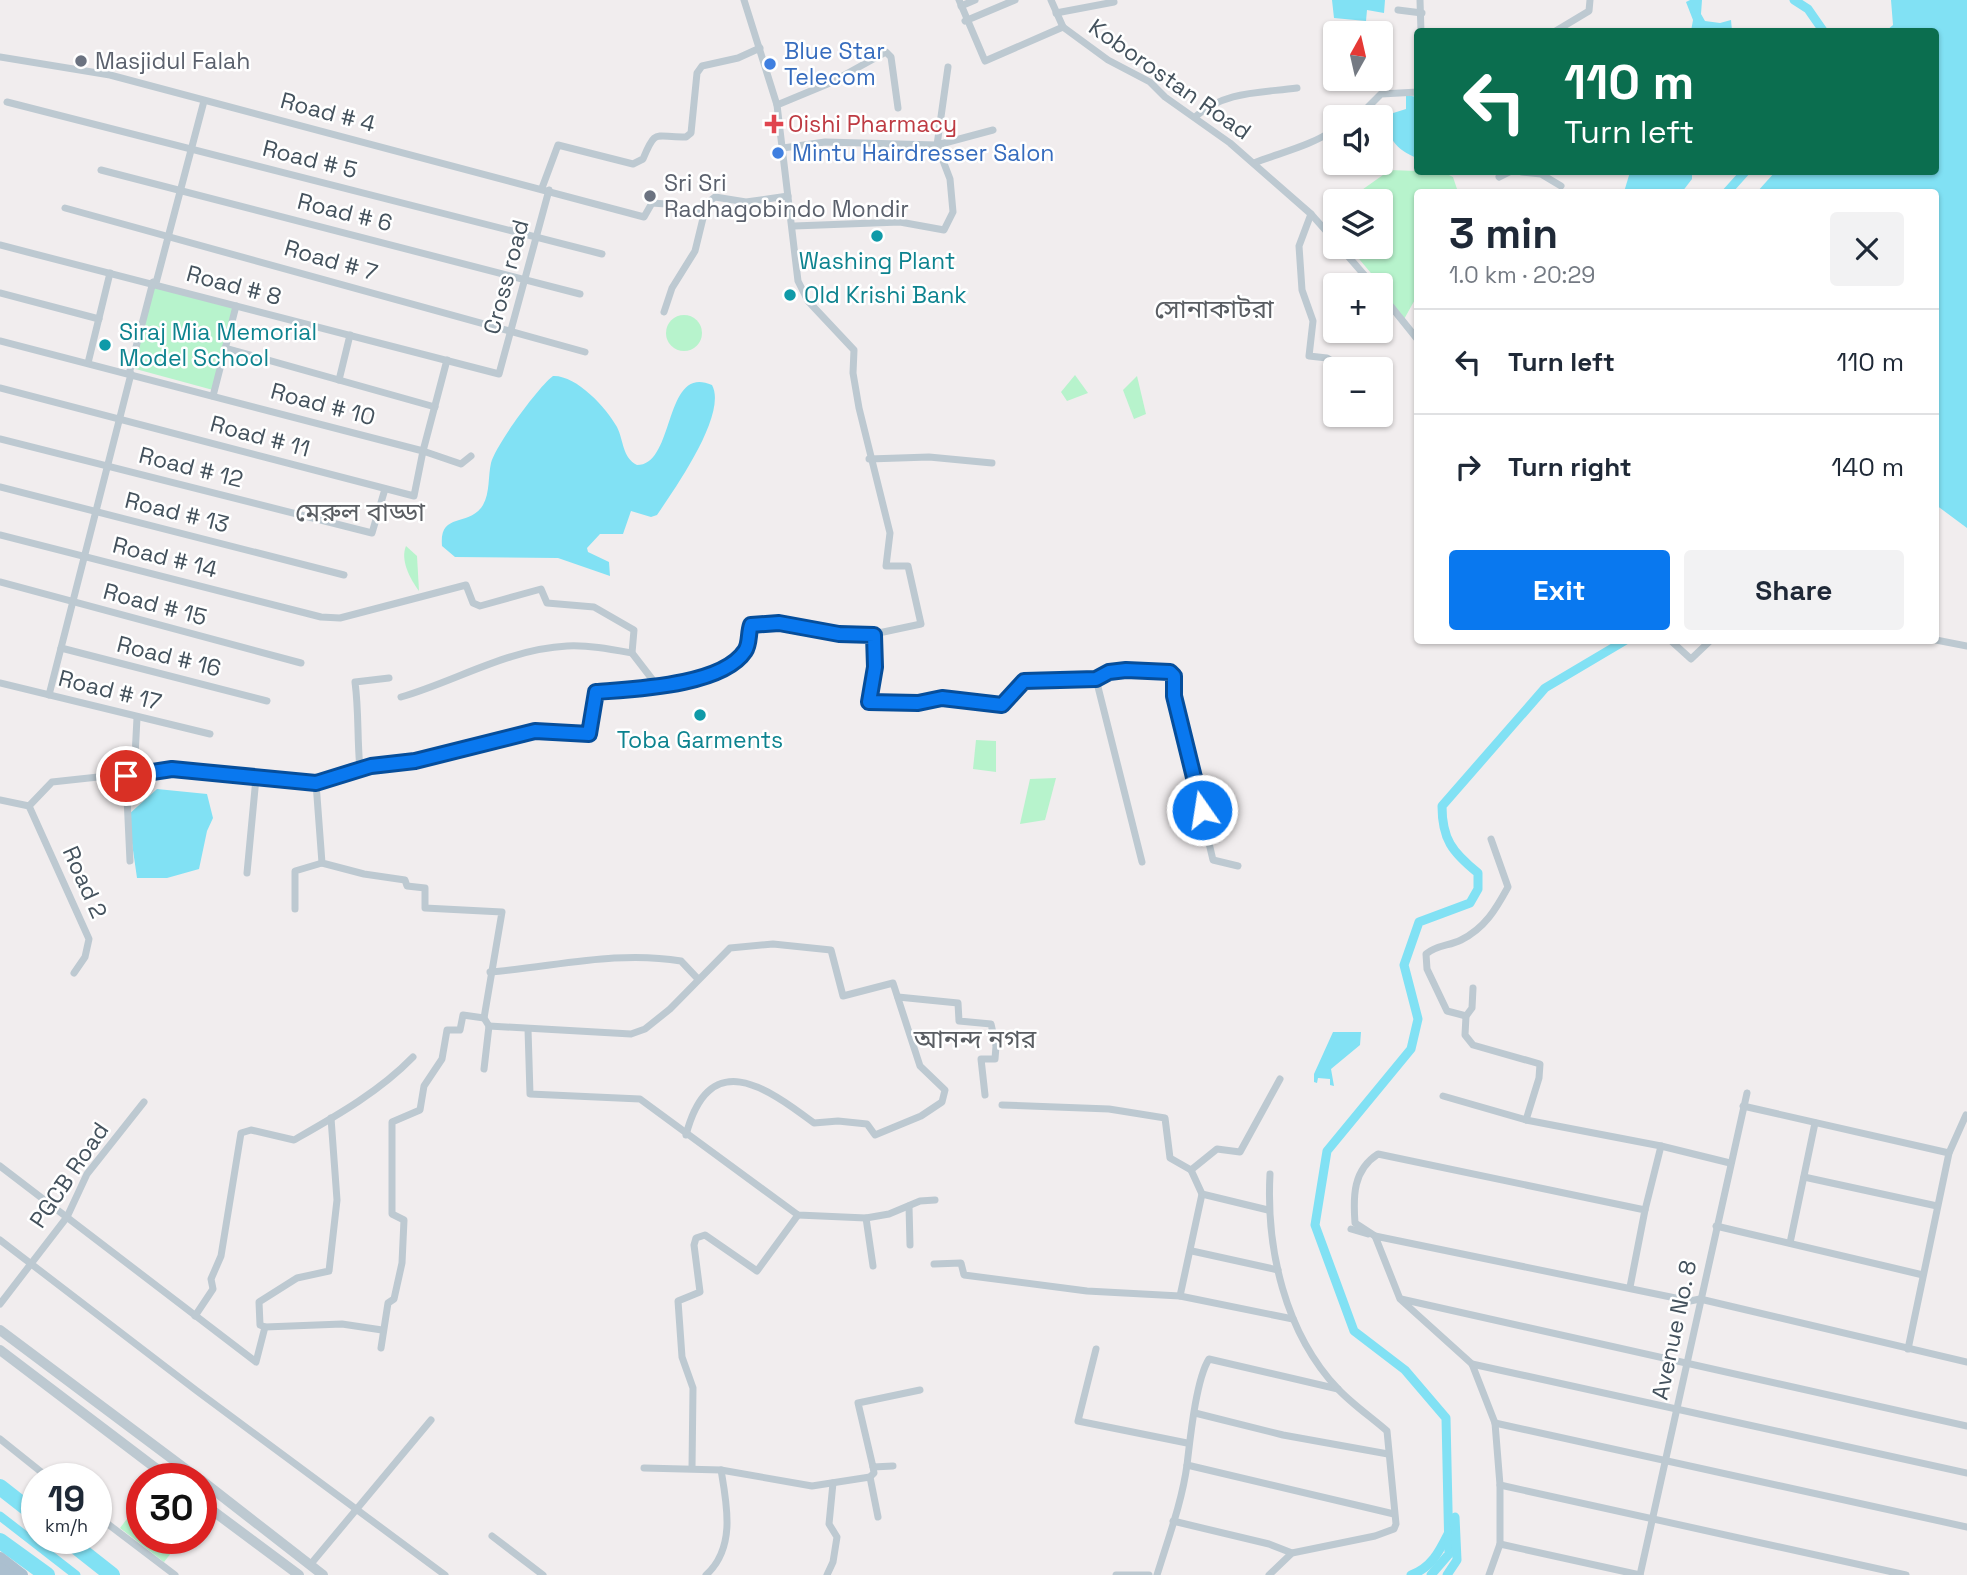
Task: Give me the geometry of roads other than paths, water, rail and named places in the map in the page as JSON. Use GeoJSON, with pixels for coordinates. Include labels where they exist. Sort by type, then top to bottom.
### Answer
{"type":"FeatureCollection","features":[{"type":"Feature","properties":{"kind":"main road"},"geometry":{"type":"LineString","coordinates":[[0,1558],[22,1575]]}},
{"type":"Feature","properties":{"kind":"main road"},"geometry":{"type":"LineString","coordinates":[[0,1569],[8,1575]]}},
{"type":"Feature","properties":{"kind":"street"},"geometry":{"type":"LineString","coordinates":[[0,800],[29,806],[52,782],[130,776],[172,769],[316,783],[360,769],[415,761],[535,731],[589,734],[596,692],[682,684],[713,673],[741,655],[747,648],[749,628],[760,622],[839,634],[874,635],[921,624],[908,566],[886,566],[890,533],[869,459],[853,373],[854,350],[808,301],[801,286],[795,262],[794,226],[777,105],[744,0]]}},
{"type":"Feature","properties":{"kind":"street"},"geometry":{"type":"LineString","coordinates":[[975,0],[960,3],[965,21],[985,61],[1063,27]]}},
{"type":"Feature","properties":{"kind":"street"},"geometry":{"type":"LineString","coordinates":[[965,21],[1015,0]]}},
{"type":"Feature","properties":{"kind":"street"},"geometry":{"type":"LineString","coordinates":[[1420,0],[1421,28]]}},
{"type":"Feature","properties":{"kind":"street"},"geometry":{"type":"LineString","coordinates":[[1560,28],[1589,11],[1590,0]]}},
{"type":"Feature","properties":{"kind":"street","name":"Koborostan Road"},"geometry":{"type":"LineString","coordinates":[[1052,1],[1063,27],[1108,60],[1150,82],[1254,163],[1323,228]]}},
{"type":"Feature","properties":{"kind":"street"},"geometry":{"type":"LineString","coordinates":[[1056,13],[1114,2]]}},
{"type":"Feature","properties":{"kind":"street"},"geometry":{"type":"LineString","coordinates":[[1398,10],[1422,13]]}},
{"type":"Feature","properties":{"kind":"street","name":"Cross road"},"geometry":{"type":"LineString","coordinates":[[499,374],[513,330],[558,145],[633,164],[643,159],[652,138],[657,135],[686,137],[691,133],[697,73],[702,66],[738,58],[760,48]]}},
{"type":"Feature","properties":{"kind":"street"},"geometry":{"type":"LineString","coordinates":[[777,105],[830,83],[886,52],[891,57],[898,108]]}},
{"type":"Feature","properties":{"kind":"street","name":"Road # 4"},"geometry":{"type":"LineString","coordinates":[[0,57],[110,75],[644,217],[652,203],[666,204],[693,214],[707,205]]}},
{"type":"Feature","properties":{"kind":"street"},"geometry":{"type":"LineString","coordinates":[[794,226],[900,222],[944,230],[953,212],[950,179],[937,145],[948,67]]}},
{"type":"Feature","properties":{"kind":"street"},"geometry":{"type":"LineString","coordinates":[[1195,117],[1210,103],[1226,97],[1297,88]]}},
{"type":"Feature","properties":{"kind":"street"},"geometry":{"type":"LineString","coordinates":[[1370,105],[1381,94],[1414,92]]}},
{"type":"Feature","properties":{"kind":"street"},"geometry":{"type":"LineString","coordinates":[[49,695],[166,236],[204,101]]}},
{"type":"Feature","properties":{"kind":"street","name":"Road # 5"},"geometry":{"type":"LineString","coordinates":[[7,102],[603,254]]}},
{"type":"Feature","properties":{"kind":"street"},"geometry":{"type":"LineString","coordinates":[[783,148],[825,142],[937,145],[993,130]]}},
{"type":"Feature","properties":{"kind":"street"},"geometry":{"type":"LineString","coordinates":[[1254,163],[1295,147],[1315,143],[1323,137]]}},
{"type":"Feature","properties":{"kind":"street","name":"Road # 6"},"geometry":{"type":"LineString","coordinates":[[101,170],[580,294]]}},
{"type":"Feature","properties":{"kind":"street"},"geometry":{"type":"LineString","coordinates":[[1499,177],[1503,175]]}},
{"type":"Feature","properties":{"kind":"street"},"geometry":{"type":"LineString","coordinates":[[1543,175],[1561,186]]}},
{"type":"Feature","properties":{"kind":"street"},"geometry":{"type":"LineString","coordinates":[[664,312],[676,281],[695,251],[707,205],[715,197],[746,202],[788,196]]}},
{"type":"Feature","properties":{"kind":"street","name":"Road # 7"},"geometry":{"type":"LineString","coordinates":[[65,208],[586,352]]}},
{"type":"Feature","properties":{"kind":"street"},"geometry":{"type":"LineString","coordinates":[[1311,214],[1299,246],[1303,290],[1313,321],[1309,356],[1323,358]]}},
{"type":"Feature","properties":{"kind":"street","name":"Road # 8"},"geometry":{"type":"LineString","coordinates":[[0,245],[154,282],[499,374]]}},
{"type":"Feature","properties":{"kind":"street"},"geometry":{"type":"LineString","coordinates":[[1350,259],[1363,273]]}},
{"type":"Feature","properties":{"kind":"street"},"geometry":{"type":"LineString","coordinates":[[88,363],[110,273]]}},
{"type":"Feature","properties":{"kind":"street"},"geometry":{"type":"LineString","coordinates":[[0,293],[99,319]]}},
{"type":"Feature","properties":{"kind":"street"},"geometry":{"type":"LineString","coordinates":[[213,396],[236,306]]}},
{"type":"Feature","properties":{"kind":"street"},"geometry":{"type":"LineString","coordinates":[[1393,309],[1414,335]]}},
{"type":"Feature","properties":{"kind":"street"},"geometry":{"type":"LineString","coordinates":[[339,380],[350,335]]}},
{"type":"Feature","properties":{"kind":"street","name":"Road # 10"},"geometry":{"type":"LineString","coordinates":[[0,341],[423,451]]}},
{"type":"Feature","properties":{"kind":"street"},"geometry":{"type":"LineString","coordinates":[[225,348],[435,407]]}},
{"type":"Feature","properties":{"kind":"street"},"geometry":{"type":"LineString","coordinates":[[447,360],[423,451],[461,464],[471,456]]}},
{"type":"Feature","properties":{"kind":"street","name":"Road # 11"},"geometry":{"type":"LineString","coordinates":[[0,387],[414,496],[423,451]]}},
{"type":"Feature","properties":{"kind":"street","name":"Road # 12"},"geometry":{"type":"LineString","coordinates":[[0,439],[372,533],[385,489]]}},
{"type":"Feature","properties":{"kind":"street"},"geometry":{"type":"LineString","coordinates":[[869,459],[929,457],[992,463]]}},
{"type":"Feature","properties":{"kind":"street","name":"Road # 13"},"geometry":{"type":"LineString","coordinates":[[0,487],[344,575]]}},
{"type":"Feature","properties":{"kind":"street","name":"Road # 14"},"geometry":{"type":"LineString","coordinates":[[0,536],[321,617],[352,617],[466,586],[473,603],[480,606],[541,589],[551,605],[573,603],[594,607],[629,625],[634,630],[632,653]]}},
{"type":"Feature","properties":{"kind":"street","name":"Road # 15"},"geometry":{"type":"LineString","coordinates":[[0,583],[301,663]]}},
{"type":"Feature","properties":{"kind":"street"},"geometry":{"type":"LineString","coordinates":[[874,635],[875,667],[869,702],[918,703],[942,698],[1002,705],[1024,681],[1096,679],[1109,672],[1126,670],[1170,672],[1174,676],[1174,696],[1213,860],[1238,866]]}},
{"type":"Feature","properties":{"kind":"street"},"geometry":{"type":"LineString","coordinates":[[1939,641],[1967,646]]}},
{"type":"Feature","properties":{"kind":"street"},"geometry":{"type":"LineString","coordinates":[[1674,644],[1691,659],[1707,644]]}},
{"type":"Feature","properties":{"kind":"street"},"geometry":{"type":"LineString","coordinates":[[401,697],[540,650],[592,646],[632,653],[652,679],[654,687]]}},
{"type":"Feature","properties":{"kind":"street","name":"Road # 16"},"geometry":{"type":"LineString","coordinates":[[61,648],[267,701]]}},
{"type":"Feature","properties":{"kind":"street"},"geometry":{"type":"LineString","coordinates":[[360,769],[357,736],[360,724],[355,682],[389,678]]}},
{"type":"Feature","properties":{"kind":"street"},"geometry":{"type":"LineString","coordinates":[[1096,679],[1142,862]]}},
{"type":"Feature","properties":{"kind":"street","name":"Road # 17"},"geometry":{"type":"LineString","coordinates":[[0,682],[210,734]]}},
{"type":"Feature","properties":{"kind":"street"},"geometry":{"type":"LineString","coordinates":[[130,862],[130,776],[137,718]]}},
{"type":"Feature","properties":{"kind":"street"},"geometry":{"type":"LineString","coordinates":[[247,873],[256,778]]}},
{"type":"Feature","properties":{"kind":"street"},"geometry":{"type":"LineString","coordinates":[[316,783],[322,863]]}},
{"type":"Feature","properties":{"kind":"street","name":"Road 2"},"geometry":{"type":"LineString","coordinates":[[29,806],[89,939],[85,957],[74,974]]}},
{"type":"Feature","properties":{"kind":"street"},"geometry":{"type":"LineString","coordinates":[[1466,1016],[1447,1011],[1427,969],[1426,954],[1435,947],[1461,940],[1492,917],[1508,887],[1491,839]]}},
{"type":"Feature","properties":{"kind":"street"},"geometry":{"type":"LineString","coordinates":[[296,909],[295,871],[322,863],[364,874],[405,880],[407,886],[425,888],[425,908],[502,912],[484,1018],[489,1026],[484,1069]]}},
{"type":"Feature","properties":{"kind":"street"},"geometry":{"type":"LineString","coordinates":[[489,1026],[632,1034],[645,1029],[670,1009],[730,948],[773,944],[831,950],[843,996],[893,983],[920,1066],[945,1090],[942,1102],[921,1115],[874,1135],[867,1124],[838,1121],[814,1123],[771,1091],[746,1083],[719,1083],[702,1097],[693,1110],[687,1135]]}},
{"type":"Feature","properties":{"kind":"street"},"geometry":{"type":"LineString","coordinates":[[490,972],[550,967],[618,956],[681,961],[698,979]]}},
{"type":"Feature","properties":{"kind":"street"},"geometry":{"type":"LineString","coordinates":[[1472,988],[1472,1008],[1466,1016],[1465,1035],[1473,1045],[1540,1064],[1539,1078],[1526,1120]]}},
{"type":"Feature","properties":{"kind":"street"},"geometry":{"type":"LineString","coordinates":[[898,996],[958,1003],[959,1021],[991,1024],[996,1046],[995,1059],[981,1059],[985,1095]]}},
{"type":"Feature","properties":{"kind":"street"},"geometry":{"type":"LineString","coordinates":[[382,1348],[388,1303],[394,1299],[402,1264],[404,1220],[392,1214],[392,1122],[420,1110],[424,1086],[442,1059],[447,1030],[460,1030],[463,1015],[484,1018]]}},
{"type":"Feature","properties":{"kind":"street"},"geometry":{"type":"LineString","coordinates":[[527,1029],[530,1094],[640,1100],[798,1215],[866,1218],[920,1201],[935,1200]]}},
{"type":"Feature","properties":{"kind":"street"},"geometry":{"type":"LineString","coordinates":[[195,1316],[213,1289],[211,1279],[221,1256],[241,1133],[251,1130],[294,1140],[396,1075],[413,1057]]}},
{"type":"Feature","properties":{"kind":"street"},"geometry":{"type":"LineString","coordinates":[[1191,1170],[1217,1149],[1240,1152],[1280,1079]]}},
{"type":"Feature","properties":{"kind":"street","name":"Avenue No. 8"},"geometry":{"type":"LineString","coordinates":[[1640,1575],[1746,1093]]}},
{"type":"Feature","properties":{"kind":"street"},"geometry":{"type":"LineString","coordinates":[[1443,1096],[1526,1120],[1661,1146],[1730,1163]]}},
{"type":"Feature","properties":{"kind":"street","name":"PGCB Road"},"geometry":{"type":"LineString","coordinates":[[0,1304],[67,1217],[87,1174],[144,1101]]}},
{"type":"Feature","properties":{"kind":"street"},"geometry":{"type":"LineString","coordinates":[[1002,1105],[1109,1109],[1165,1118],[1170,1158],[1191,1170],[1202,1194],[1192,1251],[1180,1296]]}},
{"type":"Feature","properties":{"kind":"street"},"geometry":{"type":"LineString","coordinates":[[1744,1106],[1949,1153]]}},
{"type":"Feature","properties":{"kind":"street"},"geometry":{"type":"LineString","coordinates":[[1908,1349],[1949,1153],[1966,1115]]}},
{"type":"Feature","properties":{"kind":"street"},"geometry":{"type":"LineString","coordinates":[[331,1118],[337,1200],[330,1271],[297,1278],[259,1302],[260,1325],[342,1324],[383,1330]]}},
{"type":"Feature","properties":{"kind":"street"},"geometry":{"type":"LineString","coordinates":[[1790,1243],[1815,1123]]}},
{"type":"Feature","properties":{"kind":"street"},"geometry":{"type":"LineString","coordinates":[[1630,1287],[1661,1146]]}},
{"type":"Feature","properties":{"kind":"street"},"geometry":{"type":"LineString","coordinates":[[1489,1575],[1500,1544],[1500,1485],[1495,1423],[1472,1364],[1400,1299],[1375,1236],[1355,1223],[1353,1195],[1364,1163],[1378,1154],[1645,1210]]}},
{"type":"Feature","properties":{"kind":"street"},"geometry":{"type":"LineString","coordinates":[[0,1166],[256,1363],[265,1326]]}},
{"type":"Feature","properties":{"kind":"street"},"geometry":{"type":"LineString","coordinates":[[1269,1575],[1292,1553],[1387,1532],[1396,1524],[1387,1431],[1338,1390],[1309,1353],[1293,1319],[1278,1270],[1268,1210],[1270,1174]]}},
{"type":"Feature","properties":{"kind":"street"},"geometry":{"type":"LineString","coordinates":[[1804,1177],[1937,1206]]}},
{"type":"Feature","properties":{"kind":"street"},"geometry":{"type":"LineString","coordinates":[[1202,1194],[1268,1210]]}},
{"type":"Feature","properties":{"kind":"street"},"geometry":{"type":"LineString","coordinates":[[909,1206],[910,1244]]}},
{"type":"Feature","properties":{"kind":"street"},"geometry":{"type":"LineString","coordinates":[[692,1468],[693,1388],[682,1357],[678,1301],[700,1292],[694,1245],[696,1238],[705,1235],[757,1271],[798,1215]]}},
{"type":"Feature","properties":{"kind":"street"},"geometry":{"type":"LineString","coordinates":[[866,1218],[873,1266]]}},
{"type":"Feature","properties":{"kind":"street"},"geometry":{"type":"LineString","coordinates":[[1716,1226],[1923,1275]]}},
{"type":"Feature","properties":{"kind":"street"},"geometry":{"type":"LineString","coordinates":[[1351,1228],[1375,1236],[1690,1301],[1700,1299],[1967,1362]]}},
{"type":"Feature","properties":{"kind":"street"},"geometry":{"type":"LineString","coordinates":[[0,1240],[197,1391],[445,1575]]}},
{"type":"Feature","properties":{"kind":"street"},"geometry":{"type":"LineString","coordinates":[[1192,1251],[1278,1270]]}},
{"type":"Feature","properties":{"kind":"street"},"geometry":{"type":"LineString","coordinates":[[934,1264],[961,1263],[964,1275],[1087,1291],[1180,1296],[1293,1319]]}},
{"type":"Feature","properties":{"kind":"street"},"geometry":{"type":"LineString","coordinates":[[1400,1299],[1967,1426]]}},
{"type":"Feature","properties":{"kind":"street"},"geometry":{"type":"LineString","coordinates":[[0,1330],[179,1463]]}},
{"type":"Feature","properties":{"kind":"street"},"geometry":{"type":"LineString","coordinates":[[1096,1349],[1078,1421],[1187,1443]]}},
{"type":"Feature","properties":{"kind":"street"},"geometry":{"type":"LineString","coordinates":[[0,1350],[149,1463]]}},
{"type":"Feature","properties":{"kind":"street"},"geometry":{"type":"LineString","coordinates":[[1157,1575],[1187,1465],[1187,1443],[1209,1359],[1338,1390]]}},
{"type":"Feature","properties":{"kind":"street"},"geometry":{"type":"LineString","coordinates":[[1472,1364],[1967,1473]]}},
{"type":"Feature","properties":{"kind":"street"},"geometry":{"type":"LineString","coordinates":[[644,1468],[721,1470],[812,1486],[870,1477],[874,1473],[858,1403],[920,1390]]}},
{"type":"Feature","properties":{"kind":"street"},"geometry":{"type":"LineString","coordinates":[[1195,1413],[1283,1435],[1388,1454]]}},
{"type":"Feature","properties":{"kind":"street"},"geometry":{"type":"LineString","coordinates":[[217,1514],[301,1575],[431,1420]]}},
{"type":"Feature","properties":{"kind":"street"},"geometry":{"type":"LineString","coordinates":[[1495,1423],[1967,1527]]}},
{"type":"Feature","properties":{"kind":"street"},"geometry":{"type":"LineString","coordinates":[[0,1439],[31,1463]]}},
{"type":"Feature","properties":{"kind":"street"},"geometry":{"type":"LineString","coordinates":[[1187,1465],[1394,1514]]}},
{"type":"Feature","properties":{"kind":"street"},"geometry":{"type":"LineString","coordinates":[[873,1467],[893,1466]]}},
{"type":"Feature","properties":{"kind":"street"},"geometry":{"type":"LineString","coordinates":[[706,1575],[716,1566],[726,1536],[726,1502],[721,1470]]}},
{"type":"Feature","properties":{"kind":"street"},"geometry":{"type":"LineString","coordinates":[[870,1477],[878,1517]]}},
{"type":"Feature","properties":{"kind":"street"},"geometry":{"type":"LineString","coordinates":[[827,1575],[833,1562],[837,1537],[829,1524],[833,1483]]}},
{"type":"Feature","properties":{"kind":"street"},"geometry":{"type":"LineString","coordinates":[[1500,1485],[1906,1575]]}},
{"type":"Feature","properties":{"kind":"street"},"geometry":{"type":"LineString","coordinates":[[217,1492],[323,1575]]}},
{"type":"Feature","properties":{"kind":"street"},"geometry":{"type":"LineString","coordinates":[[1173,1521],[1269,1544],[1292,1553]]}},
{"type":"Feature","properties":{"kind":"street"},"geometry":{"type":"LineString","coordinates":[[112,1527],[176,1575]]}},
{"type":"Feature","properties":{"kind":"street"},"geometry":{"type":"LineString","coordinates":[[492,1536],[543,1575]]}},
{"type":"Feature","properties":{"kind":"street"},"geometry":{"type":"LineString","coordinates":[[1500,1544],[1640,1575]]}},
{"type":"Feature","properties":{"kind":"street"},"geometry":{"type":"LineString","coordinates":[[1116,1575],[1149,1575]]}},
{"type":"Feature","properties":{"kind":"water"},"geometry":{"type":"Polygon","coordinates":[[[1332,0],[1385,0],[1384,13],[1367,10],[1366,21],[1334,18],[1332,0]]]}},
{"type":"Feature","properties":{"kind":"water"},"geometry":{"type":"Polygon","coordinates":[[[1702,0],[1701,14],[1705,21],[1720,23],[1731,20],[1732,28],[1692,28],[1693,20],[1686,2],[1702,0]]]}},
{"type":"Feature","properties":{"kind":"water"},"geometry":{"type":"Polygon","coordinates":[[[1891,0],[1967,0],[1967,528],[1939,507],[1939,189],[1760,189],[1772,175],[1939,175],[1939,28],[1890,28],[1893,25],[1891,0]]]}},
{"type":"Feature","properties":{"kind":"water"},"geometry":{"type":"Polygon","coordinates":[[[1406,95],[1414,96],[1414,156],[1398,147],[1393,140],[1393,113],[1406,109],[1406,95]]]}},
{"type":"Feature","properties":{"kind":"water"},"geometry":{"type":"Polygon","coordinates":[[[1629,175],[1692,175],[1684,189],[1625,189],[1629,175]]]}},
{"type":"Feature","properties":{"kind":"water"},"geometry":{"type":"Polygon","coordinates":[[[553,376],[562,377],[580,386],[606,410],[617,427],[629,458],[637,465],[649,461],[658,449],[685,388],[696,382],[712,385],[715,398],[713,414],[706,432],[686,471],[657,515],[651,517],[631,511],[623,534],[600,534],[587,548],[588,552],[609,562],[610,576],[558,558],[455,557],[442,546],[445,528],[477,512],[483,505],[494,455],[518,417],[553,376]]]}},
{"type":"Feature","properties":{"kind":"water"},"geometry":{"type":"Polygon","coordinates":[[[157,789],[207,794],[213,818],[207,831],[199,869],[167,878],[137,878],[128,815],[157,789]]]}},
{"type":"Feature","properties":{"kind":"water"},"geometry":{"type":"Polygon","coordinates":[[[1333,1032],[1361,1032],[1360,1045],[1331,1069],[1334,1086],[1330,1085],[1330,1079],[1318,1078],[1317,1083],[1314,1082],[1314,1074],[1333,1032]]]}},
{"type":"Feature","properties":{"kind":"waterway"},"geometry":{"type":"LineString","coordinates":[[1794,0],[1808,9],[1821,28]]}},
{"type":"Feature","properties":{"kind":"waterway"},"geometry":{"type":"LineString","coordinates":[[1730,189],[1742,175]]}},
{"type":"Feature","properties":{"kind":"waterway"},"geometry":{"type":"LineString","coordinates":[[1431,1575],[1449,1554],[1446,1418],[1405,1370],[1354,1331],[1315,1225],[1327,1151],[1411,1049],[1418,1019],[1404,965],[1419,922],[1470,903],[1478,889],[1478,873],[1450,844],[1444,827],[1442,806],[1545,688],[1619,644]]}},
{"type":"Feature","properties":{"kind":"waterway"},"geometry":{"type":"LineString","coordinates":[[0,1487],[21,1503]]}},
{"type":"Feature","properties":{"kind":"waterway"},"geometry":{"type":"LineString","coordinates":[[0,1516],[76,1575]]}},
{"type":"Feature","properties":{"kind":"waterway"},"geometry":{"type":"LineString","coordinates":[[1447,1575],[1457,1560],[1455,1517],[1453,1521]]}},
{"type":"Feature","properties":{"kind":"waterway"},"geometry":{"type":"LineString","coordinates":[[1411,1575],[1429,1564],[1448,1534]]}},
{"type":"Feature","properties":{"kind":"waterway"},"geometry":{"type":"LineString","coordinates":[[0,1541],[47,1575]]}},
{"type":"Feature","properties":{"kind":"waterway"},"geometry":{"type":"LineString","coordinates":[[85,1554],[112,1575]]}},
{"type":"Feature","properties":{"kind":"place","name":"Masjidul Falah"},"geometry":{"type":"Point","coordinates":[81,61]}},
{"type":"Feature","properties":{"kind":"place","name":"Blue Star Telecom"},"geometry":{"type":"Point","coordinates":[770,64]}},
{"type":"Feature","properties":{"kind":"place","name":"Oishi Pharmacy"},"geometry":{"type":"Point","coordinates":[774,124]}},
{"type":"Feature","properties":{"kind":"place","name":"Mintu Hairdresser Salon"},"geometry":{"type":"Point","coordinates":[778,153]}},
{"type":"Feature","properties":{"kind":"place","name":"Sri Sri Radhagobindo Mondir"},"geometry":{"type":"Point","coordinates":[650,196]}},
{"type":"Feature","properties":{"kind":"place","name":"Washing Plant"},"geometry":{"type":"Point","coordinates":[877,236]}},
{"type":"Feature","properties":{"kind":"place","name":"Old Krishi Bank"},"geometry":{"type":"Point","coordinates":[790,295]}},
{"type":"Feature","properties":{"kind":"place","name":"Siraj Mia Memorial Model School"},"geometry":{"type":"Point","coordinates":[105,345]}},
{"type":"Feature","properties":{"kind":"place","name":"Toba Garments"},"geometry":{"type":"Point","coordinates":[700,715]}},
{"type":"Feature","properties":{"kind":"district","name":"সোনাকাটরা"},"geometry":{"type":"Point","coordinates":[1214,309]}},
{"type":"Feature","properties":{"kind":"district","name":"মেরুল বাড্ডা"},"geometry":{"type":"Point","coordinates":[360,512]}},
{"type":"Feature","properties":{"kind":"district","name":"আনন্দ নগর"},"geometry":{"type":"Point","coordinates":[975,1039]}}]}
